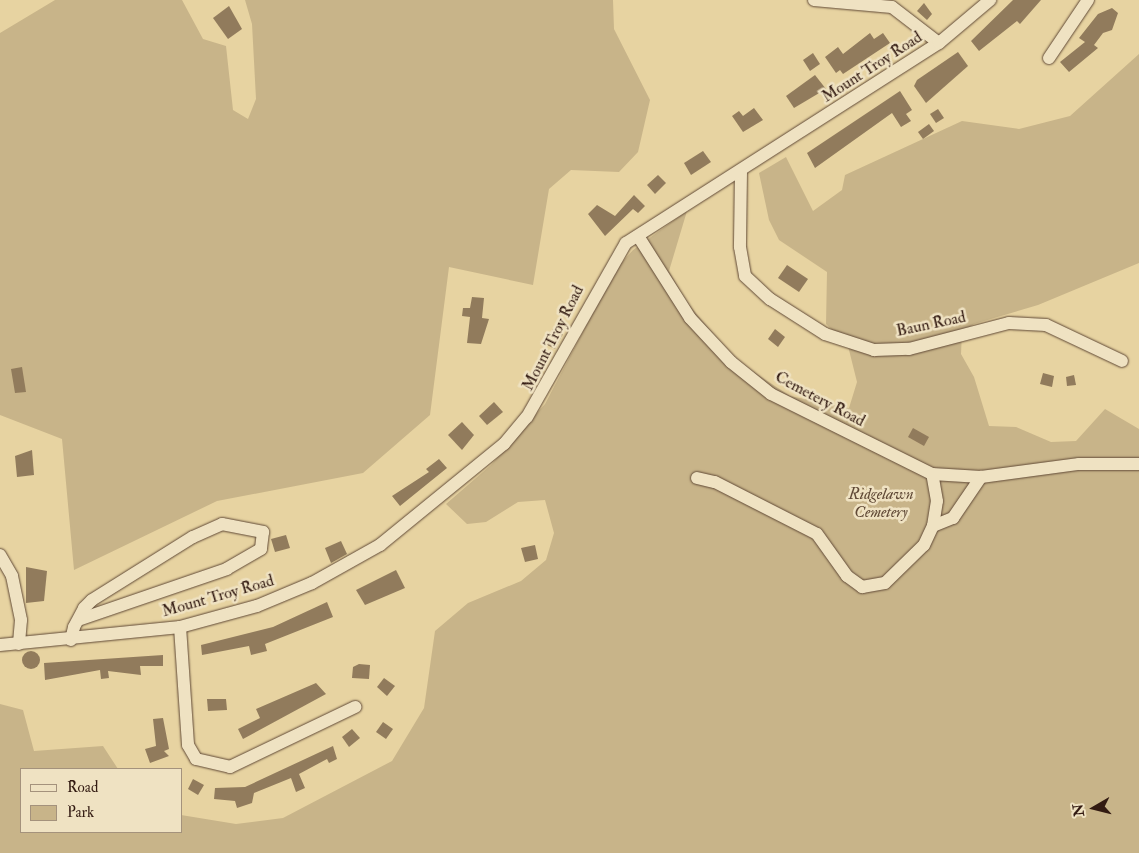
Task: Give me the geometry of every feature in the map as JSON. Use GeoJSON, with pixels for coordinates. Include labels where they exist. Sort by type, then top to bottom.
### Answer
{"type":"FeatureCollection","features":[{"type":"Feature","properties":{"kind":"street"},"geometry":{"type":"LineString","coordinates":[[814,0],[889,3],[939,43]]}},
{"type":"Feature","properties":{"kind":"street","name":"Mount Troy Road"},"geometry":{"type":"LineString","coordinates":[[0,645],[71,640],[180,627],[256,606],[339,570],[400,530],[504,444],[544,394],[610,266],[626,243],[939,43],[990,0]]}},
{"type":"Feature","properties":{"kind":"street"},"geometry":{"type":"LineString","coordinates":[[1049,58],[1088,0]]}},
{"type":"Feature","properties":{"kind":"street","name":"Baun Road"},"geometry":{"type":"LineString","coordinates":[[741,171],[740,247],[745,276],[770,299],[825,334],[874,350],[909,349],[1009,323],[1046,325],[1122,361]]}},
{"type":"Feature","properties":{"kind":"street","name":"Cemetery Road"},"geometry":{"type":"LineString","coordinates":[[638,236],[690,318],[764,389],[932,474],[981,477],[1079,464],[1139,464]]}},
{"type":"Feature","properties":{"kind":"street"},"geometry":{"type":"LineString","coordinates":[[697,478],[716,482],[817,534],[833,550],[848,576],[862,587],[885,583],[924,545],[933,526],[937,501],[932,474]]}},
{"type":"Feature","properties":{"kind":"street"},"geometry":{"type":"LineString","coordinates":[[933,526],[953,518],[976,491],[981,477]]}},
{"type":"Feature","properties":{"kind":"street"},"geometry":{"type":"LineString","coordinates":[[71,640],[78,620],[92,600],[216,525],[263,532],[262,549],[227,569],[78,620]]}},
{"type":"Feature","properties":{"kind":"street"},"geometry":{"type":"LineString","coordinates":[[0,555],[12,576],[21,620],[19,644]]}},
{"type":"Feature","properties":{"kind":"street"},"geometry":{"type":"LineString","coordinates":[[180,627],[188,745],[196,759],[230,767],[355,708]]}},
{"type":"Feature","properties":{"kind":"green space"},"geometry":{"type":"Polygon","coordinates":[[[55,0],[182,0],[203,39],[226,46],[233,110],[248,119],[256,99],[252,24],[245,0],[613,0],[614,29],[650,100],[638,152],[619,172],[571,170],[549,189],[533,285],[449,267],[430,415],[363,473],[217,501],[74,570],[62,439],[0,415],[0,33],[55,0]]]}},
{"type":"Feature","properties":{"kind":"green space","name":"Ridgelawn Cemetery"},"geometry":{"type":"Polygon","coordinates":[[[1139,54],[1139,263],[1038,305],[974,324],[962,332],[961,354],[974,377],[989,426],[1016,427],[1051,442],[1076,441],[1105,409],[1139,429],[1139,853],[0,853],[0,704],[23,710],[34,751],[103,746],[117,768],[20,768],[20,833],[182,833],[182,815],[236,824],[283,818],[392,761],[424,708],[435,631],[468,603],[521,581],[546,560],[554,533],[545,500],[518,502],[486,522],[467,524],[446,504],[491,465],[545,404],[616,269],[633,250],[687,211],[669,271],[686,301],[734,359],[790,396],[849,408],[857,382],[848,346],[826,324],[827,272],[779,240],[769,220],[759,173],[786,157],[813,211],[842,190],[845,175],[962,121],[1019,129],[1070,116],[1139,54]]]}},
{"type":"Feature","properties":{"kind":"building"},"geometry":{"type":"Polygon","coordinates":[[[1013,0],[1041,0],[1020,24],[1017,21],[979,51],[971,41],[1013,0]]]}},
{"type":"Feature","properties":{"kind":"building"},"geometry":{"type":"Polygon","coordinates":[[[924,3],[932,14],[927,20],[917,11],[924,3]]]}},
{"type":"Feature","properties":{"kind":"building"},"geometry":{"type":"Polygon","coordinates":[[[229,6],[242,29],[228,39],[213,18],[229,6]]]}},
{"type":"Feature","properties":{"kind":"building"},"geometry":{"type":"Polygon","coordinates":[[[1112,8],[1118,13],[1112,30],[1103,33],[1094,45],[1098,48],[1069,72],[1060,62],[1085,42],[1079,38],[1098,14],[1112,8]]]}},
{"type":"Feature","properties":{"kind":"building"},"geometry":{"type":"Polygon","coordinates":[[[870,33],[874,39],[883,33],[890,43],[843,74],[840,70],[836,73],[825,57],[838,47],[843,54],[870,33]]]}},
{"type":"Feature","properties":{"kind":"building"},"geometry":{"type":"Polygon","coordinates":[[[958,52],[968,66],[926,103],[914,86],[917,80],[958,52]]]}},
{"type":"Feature","properties":{"kind":"building"},"geometry":{"type":"Polygon","coordinates":[[[813,53],[820,64],[810,71],[803,60],[813,53]]]}},
{"type":"Feature","properties":{"kind":"building"},"geometry":{"type":"Polygon","coordinates":[[[815,75],[826,89],[794,108],[786,96],[815,75]]]}},
{"type":"Feature","properties":{"kind":"building"},"geometry":{"type":"Polygon","coordinates":[[[900,91],[912,110],[906,114],[911,121],[901,127],[892,113],[815,168],[807,153],[900,91]]]}},
{"type":"Feature","properties":{"kind":"building"},"geometry":{"type":"Polygon","coordinates":[[[754,108],[763,120],[743,132],[732,116],[739,111],[743,116],[754,108]]]}},
{"type":"Feature","properties":{"kind":"building"},"geometry":{"type":"Polygon","coordinates":[[[938,109],[944,118],[936,123],[930,114],[938,109]]]}},
{"type":"Feature","properties":{"kind":"building"},"geometry":{"type":"Polygon","coordinates":[[[929,124],[934,131],[923,139],[918,132],[929,124]]]}},
{"type":"Feature","properties":{"kind":"building"},"geometry":{"type":"Polygon","coordinates":[[[703,151],[711,162],[691,175],[684,163],[703,151]]]}},
{"type":"Feature","properties":{"kind":"building"},"geometry":{"type":"Polygon","coordinates":[[[658,175],[666,183],[655,194],[647,185],[658,175]]]}},
{"type":"Feature","properties":{"kind":"building"},"geometry":{"type":"Polygon","coordinates":[[[634,195],[645,206],[638,213],[633,209],[605,236],[588,214],[597,205],[615,216],[634,195]]]}},
{"type":"Feature","properties":{"kind":"building"},"geometry":{"type":"Polygon","coordinates":[[[787,265],[808,279],[799,292],[778,278],[787,265]]]}},
{"type":"Feature","properties":{"kind":"building"},"geometry":{"type":"Polygon","coordinates":[[[472,297],[484,298],[482,318],[489,319],[481,344],[467,343],[470,317],[462,316],[463,308],[470,308],[472,297]]]}},
{"type":"Feature","properties":{"kind":"building"},"geometry":{"type":"Polygon","coordinates":[[[553,329],[563,334],[555,349],[545,344],[553,329]]]}},
{"type":"Feature","properties":{"kind":"building"},"geometry":{"type":"Polygon","coordinates":[[[775,329],[785,337],[778,347],[768,339],[775,329]]]}},
{"type":"Feature","properties":{"kind":"building"},"geometry":{"type":"Polygon","coordinates":[[[22,367],[26,392],[15,393],[11,369],[22,367]]]}},
{"type":"Feature","properties":{"kind":"building"},"geometry":{"type":"Polygon","coordinates":[[[1043,373],[1054,376],[1052,387],[1040,384],[1043,373]]]}},
{"type":"Feature","properties":{"kind":"building"},"geometry":{"type":"Polygon","coordinates":[[[1074,375],[1076,385],[1067,386],[1066,377],[1074,375]]]}},
{"type":"Feature","properties":{"kind":"building"},"geometry":{"type":"Polygon","coordinates":[[[494,402],[503,412],[487,425],[479,416],[494,402]]]}},
{"type":"Feature","properties":{"kind":"building"},"geometry":{"type":"Polygon","coordinates":[[[462,422],[474,435],[462,450],[448,435],[462,422]]]}},
{"type":"Feature","properties":{"kind":"building"},"geometry":{"type":"Polygon","coordinates":[[[913,428],[929,437],[924,446],[908,437],[913,428]]]}},
{"type":"Feature","properties":{"kind":"building"},"geometry":{"type":"Polygon","coordinates":[[[32,450],[34,475],[17,477],[15,456],[32,450]]]}},
{"type":"Feature","properties":{"kind":"building"},"geometry":{"type":"Polygon","coordinates":[[[439,459],[447,468],[400,506],[392,496],[429,472],[426,469],[439,459]]]}},
{"type":"Feature","properties":{"kind":"building"},"geometry":{"type":"Polygon","coordinates":[[[286,535],[290,548],[275,552],[271,539],[286,535]]]}},
{"type":"Feature","properties":{"kind":"building"},"geometry":{"type":"Polygon","coordinates":[[[341,541],[347,554],[331,563],[325,548],[341,541]]]}},
{"type":"Feature","properties":{"kind":"building"},"geometry":{"type":"Polygon","coordinates":[[[535,545],[538,559],[525,562],[521,548],[535,545]]]}},
{"type":"Feature","properties":{"kind":"building"},"geometry":{"type":"Polygon","coordinates":[[[26,567],[47,571],[44,601],[26,603],[26,567]]]}},
{"type":"Feature","properties":{"kind":"building"},"geometry":{"type":"Polygon","coordinates":[[[396,570],[405,588],[365,605],[356,590],[396,570]]]}},
{"type":"Feature","properties":{"kind":"building"},"geometry":{"type":"Polygon","coordinates":[[[327,602],[333,617],[265,644],[267,651],[251,655],[249,646],[202,655],[201,645],[273,627],[327,602]]]}},
{"type":"Feature","properties":{"kind":"building"},"geometry":{"type":"Polygon","coordinates":[[[31,651],[37,654],[40,660],[37,666],[31,669],[25,666],[22,660],[25,654],[31,651]]]}},
{"type":"Feature","properties":{"kind":"building"},"geometry":{"type":"Polygon","coordinates":[[[163,655],[163,666],[140,666],[141,675],[108,671],[109,678],[101,679],[100,670],[45,680],[44,663],[163,655]]]}},
{"type":"Feature","properties":{"kind":"building"},"geometry":{"type":"Polygon","coordinates":[[[359,664],[370,665],[369,679],[352,678],[353,667],[359,664]]]}},
{"type":"Feature","properties":{"kind":"building"},"geometry":{"type":"Polygon","coordinates":[[[384,678],[395,686],[387,696],[377,687],[384,678]]]}},
{"type":"Feature","properties":{"kind":"building"},"geometry":{"type":"Polygon","coordinates":[[[316,683],[326,694],[243,739],[238,729],[260,718],[256,709],[316,683]]]}},
{"type":"Feature","properties":{"kind":"building"},"geometry":{"type":"Polygon","coordinates":[[[207,699],[226,699],[227,710],[208,711],[207,699]]]}},
{"type":"Feature","properties":{"kind":"building"},"geometry":{"type":"Polygon","coordinates":[[[163,718],[169,749],[164,751],[169,756],[150,763],[145,749],[156,746],[153,719],[163,718]]]}},
{"type":"Feature","properties":{"kind":"building"},"geometry":{"type":"Polygon","coordinates":[[[383,722],[393,729],[386,739],[376,732],[383,722]]]}},
{"type":"Feature","properties":{"kind":"building"},"geometry":{"type":"Polygon","coordinates":[[[352,729],[360,738],[349,747],[342,737],[352,729]]]}},
{"type":"Feature","properties":{"kind":"building"},"geometry":{"type":"Polygon","coordinates":[[[333,746],[337,759],[329,763],[327,759],[299,774],[305,788],[296,792],[291,778],[254,793],[252,803],[237,808],[235,801],[214,799],[215,788],[245,787],[333,746]]]}},
{"type":"Feature","properties":{"kind":"building"},"geometry":{"type":"Polygon","coordinates":[[[193,779],[204,785],[198,795],[188,789],[193,779]]]}}]}
